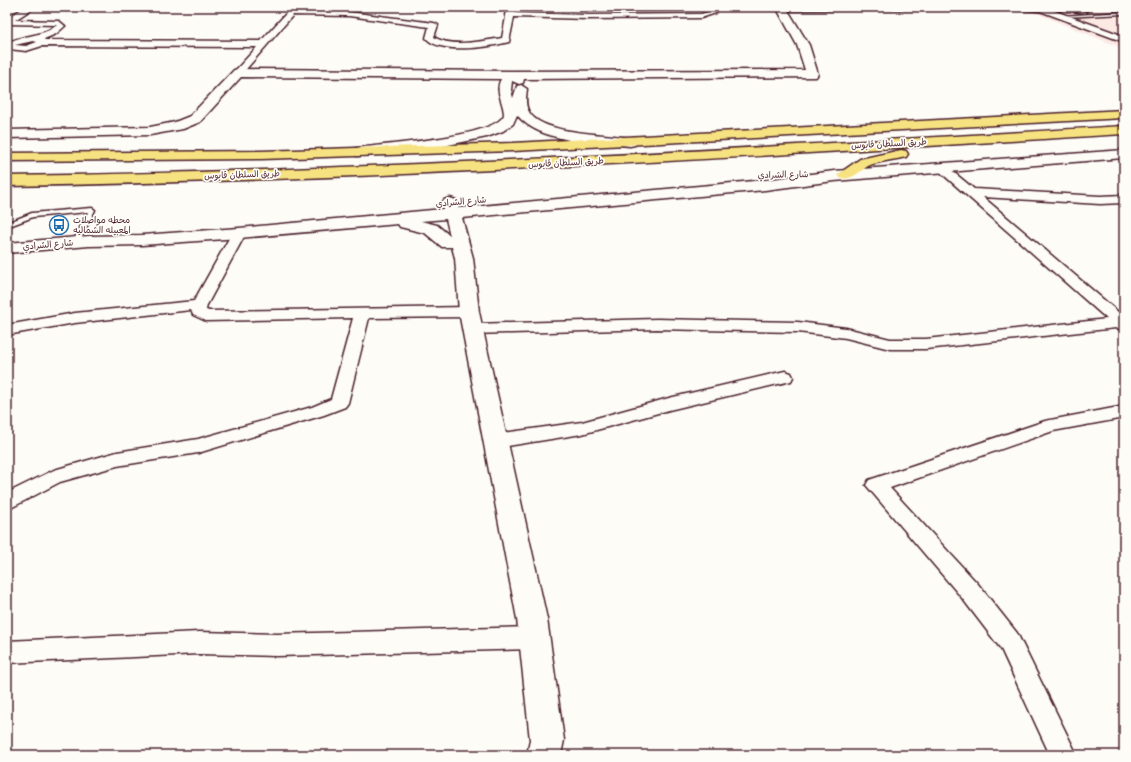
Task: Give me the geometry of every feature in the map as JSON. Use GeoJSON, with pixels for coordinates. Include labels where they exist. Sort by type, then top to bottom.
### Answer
{"type":"FeatureCollection","features":[{"type":"Feature","properties":{"kind":"highway","name":"طريق السلطان قابوس"},"geometry":{"type":"LineString","coordinates":[[7,157],[356,152],[630,142],[1124,114]]}},
{"type":"Feature","properties":{"kind":"highway","name":"طريق السلطان قابوس"},"geometry":{"type":"LineString","coordinates":[[7,181],[497,167],[1124,130]]}},
{"type":"Feature","properties":{"kind":"highway"},"geometry":{"type":"LineString","coordinates":[[839,175],[861,164],[886,157],[912,153],[1030,144],[1124,134]]}},
{"type":"Feature","properties":{"kind":"highway"},"geometry":{"type":"LineString","coordinates":[[886,157],[902,170]]}},
{"type":"Feature","properties":{"kind":"street"},"geometry":{"type":"LineString","coordinates":[[7,22],[31,7]]}},
{"type":"Feature","properties":{"kind":"street"},"geometry":{"type":"LineString","coordinates":[[7,134],[150,131],[178,126],[195,119],[293,10],[349,14],[434,25],[430,38],[439,44],[472,45],[506,40],[511,11],[588,17],[701,16],[712,13],[709,7]]}},
{"type":"Feature","properties":{"kind":"street"},"geometry":{"type":"LineString","coordinates":[[238,72],[478,74],[517,80],[530,80],[551,74],[812,74],[802,45],[781,7],[971,7]]}},
{"type":"Feature","properties":{"kind":"street"},"geometry":{"type":"LineString","coordinates":[[1013,7],[1064,10],[1124,39]]}},
{"type":"Feature","properties":{"kind":"street"},"geometry":{"type":"LineString","coordinates":[[7,22],[59,23],[61,26],[39,41]]}},
{"type":"Feature","properties":{"kind":"street"},"geometry":{"type":"LineString","coordinates":[[10,46],[23,39],[39,41],[262,44]]}},
{"type":"Feature","properties":{"kind":"street"},"geometry":{"type":"LineString","coordinates":[[356,152],[465,139],[493,131],[504,125],[509,120],[510,115],[503,86],[495,79],[478,74]]}},
{"type":"Feature","properties":{"kind":"street"},"geometry":{"type":"LineString","coordinates":[[503,86],[507,77],[517,80]]}},
{"type":"Feature","properties":{"kind":"street"},"geometry":{"type":"LineString","coordinates":[[517,80],[522,113],[533,124],[557,133],[630,142]]}},
{"type":"Feature","properties":{"kind":"street","name":"شارع الشرادي"},"geometry":{"type":"LineString","coordinates":[[82,242],[172,228],[443,209],[546,204],[753,186],[839,175],[1123,155]]}},
{"type":"Feature","properties":{"kind":"street"},"geometry":{"type":"LineString","coordinates":[[942,168],[1123,323]]}},
{"type":"Feature","properties":{"kind":"street","name":"شارع الشرادي"},"geometry":{"type":"LineString","coordinates":[[7,248],[239,233],[358,222],[443,209],[752,176],[795,174],[839,175]]}},
{"type":"Feature","properties":{"kind":"street"},"geometry":{"type":"LineString","coordinates":[[971,193],[1100,200],[1124,199]]}},
{"type":"Feature","properties":{"kind":"street"},"geometry":{"type":"LineString","coordinates":[[454,242],[469,228],[486,217],[546,204]]}},
{"type":"Feature","properties":{"kind":"street"},"geometry":{"type":"LineString","coordinates":[[443,209],[454,242],[464,258],[471,321],[534,638],[547,740],[544,755]]}},
{"type":"Feature","properties":{"kind":"street"},"geometry":{"type":"LineString","coordinates":[[358,222],[418,225],[436,232],[454,242]]}},
{"type":"Feature","properties":{"kind":"street"},"geometry":{"type":"LineString","coordinates":[[239,233],[200,305],[198,312],[206,316],[362,314],[471,321],[798,327],[846,333],[890,344],[926,344],[1123,323]]}},
{"type":"Feature","properties":{"kind":"street"},"geometry":{"type":"LineString","coordinates":[[7,330],[75,318],[200,305]]}},
{"type":"Feature","properties":{"kind":"street"},"geometry":{"type":"LineString","coordinates":[[7,502],[54,477],[117,459],[198,446],[318,411],[339,403],[362,314]]}},
{"type":"Feature","properties":{"kind":"street"},"geometry":{"type":"LineString","coordinates":[[495,441],[582,428],[669,404],[785,377]]}},
{"type":"Feature","properties":{"kind":"street"},"geometry":{"type":"LineString","coordinates":[[1064,755],[1009,641],[970,591],[876,485],[1051,425],[1124,412]]}},
{"type":"Feature","properties":{"kind":"street"},"geometry":{"type":"LineString","coordinates":[[7,652],[199,643],[277,645],[534,638]]}},
{"type":"Feature","properties":{"kind":"lane"},"geometry":{"type":"LineString","coordinates":[[1064,10],[1098,14]]}},
{"type":"Feature","properties":{"kind":"lane"},"geometry":{"type":"LineString","coordinates":[[1064,10],[1098,14],[1124,13]]}},
{"type":"Feature","properties":{"kind":"lane"},"geometry":{"type":"LineString","coordinates":[[7,225],[32,215],[90,209],[92,211],[82,242]]}},
{"type":"Feature","properties":{"kind":"shaded area"},"geometry":{"type":"Polygon","coordinates":[[[993,7],[1124,7],[1124,49],[1028,10],[994,11],[993,7]]]}},
{"type":"Feature","properties":{"kind":"place","name":"محطه مواصلات المعبيله الشماليه"},"geometry":{"type":"Point","coordinates":[59,225]}}]}
